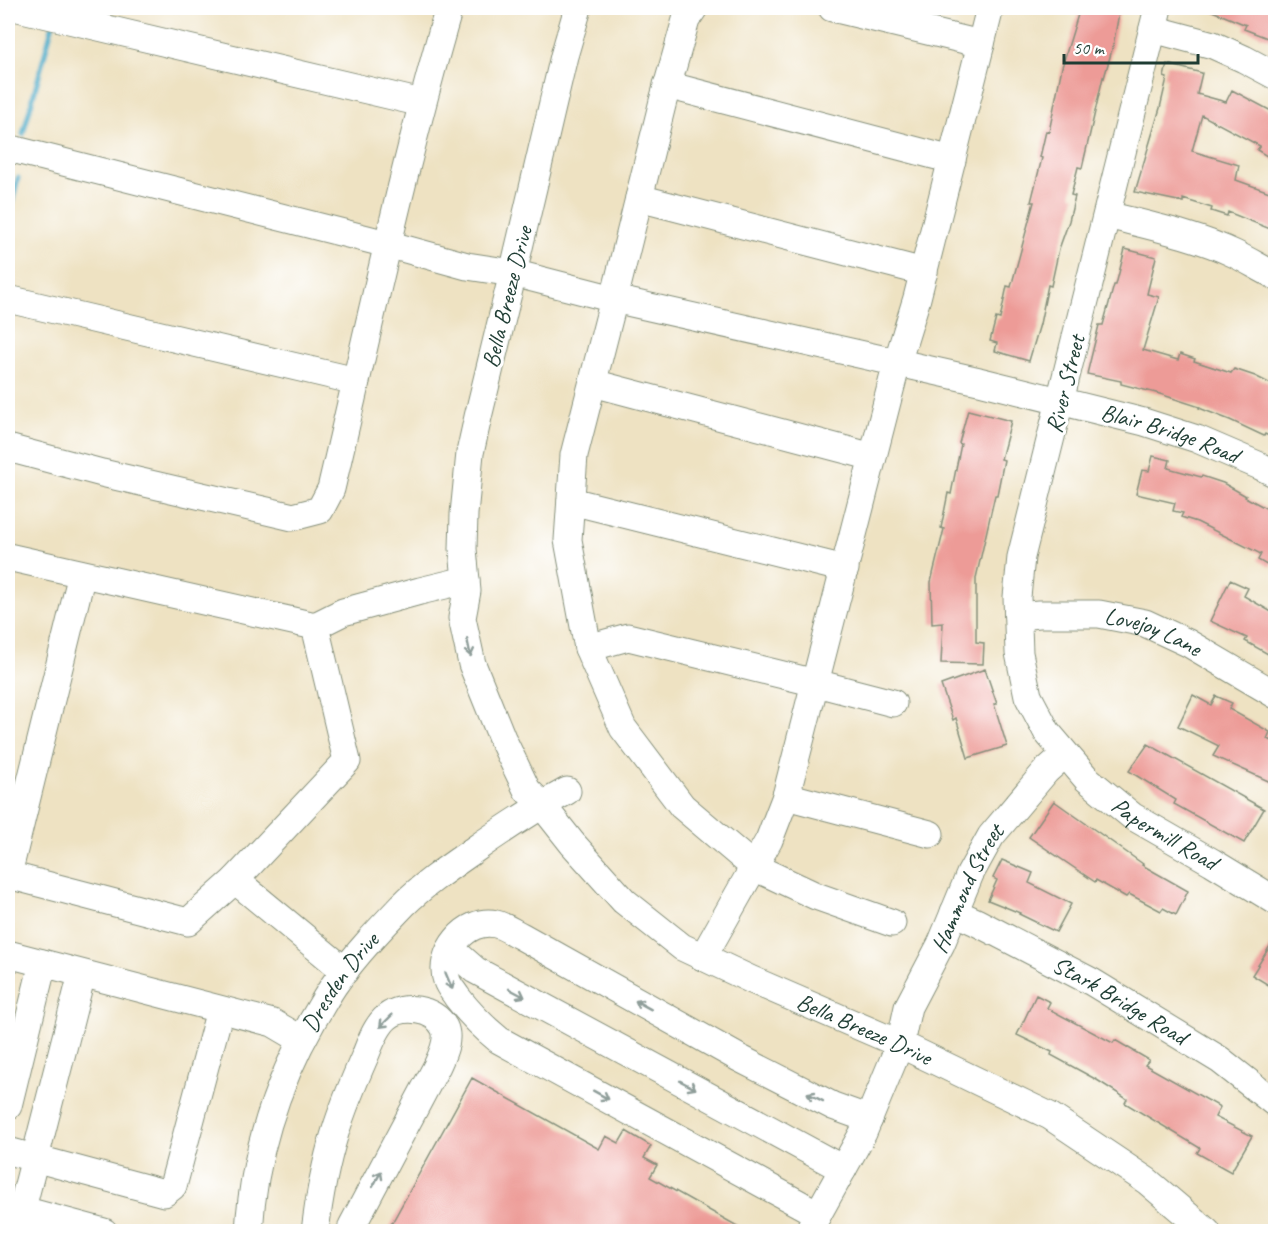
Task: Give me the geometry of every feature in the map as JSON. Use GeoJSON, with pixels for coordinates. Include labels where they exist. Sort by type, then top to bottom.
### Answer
{"type":"FeatureCollection","features":[{"type":"Feature","properties":{"kind":"street"},"geometry":{"type":"LineString","coordinates":[[8,19],[10,8]]}},
{"type":"Feature","properties":{"kind":"street"},"geometry":{"type":"LineString","coordinates":[[18,8],[422,104]]}},
{"type":"Feature","properties":{"kind":"street"},"geometry":{"type":"LineString","coordinates":[[8,448],[102,473],[293,517],[320,510],[331,489],[387,244],[449,8]]}},
{"type":"Feature","properties":{"kind":"street","name":"Bella Breeze Drive"},"geometry":{"type":"LineString","coordinates":[[578,8],[564,56],[470,453],[464,514],[467,585],[479,611],[489,657],[502,692],[543,782],[542,805],[572,843],[624,901],[682,947],[900,1044],[1050,1116],[1147,1181],[1207,1232]]}},
{"type":"Feature","properties":{"kind":"street"},"geometry":{"type":"LineString","coordinates":[[694,8],[686,20],[668,85],[574,455],[568,540],[588,648],[623,728],[682,806],[754,867],[816,897],[892,923]]}},
{"type":"Feature","properties":{"kind":"street"},"geometry":{"type":"LineString","coordinates":[[832,8],[981,44]]}},
{"type":"Feature","properties":{"kind":"street"},"geometry":{"type":"LineString","coordinates":[[703,957],[770,840],[786,795],[897,363],[924,272],[990,8]]}},
{"type":"Feature","properties":{"kind":"street"},"geometry":{"type":"LineString","coordinates":[[1156,18],[1244,58],[1275,76]]}},
{"type":"Feature","properties":{"kind":"street","name":"River Street"},"geometry":{"type":"LineString","coordinates":[[1065,754],[1047,732],[1028,696],[1019,653],[1017,597],[1021,557],[1156,18]]}},
{"type":"Feature","properties":{"kind":"street"},"geometry":{"type":"LineString","coordinates":[[668,85],[952,160]]}},
{"type":"Feature","properties":{"kind":"street","name":"Blair Bridge Road"},"geometry":{"type":"LineString","coordinates":[[8,148],[466,266],[513,273],[614,299],[1144,422],[1197,438],[1275,474]]}},
{"type":"Feature","properties":{"kind":"street"},"geometry":{"type":"LineString","coordinates":[[639,198],[924,272]]}},
{"type":"Feature","properties":{"kind":"street"},"geometry":{"type":"LineString","coordinates":[[1107,215],[1162,229],[1235,254],[1275,276]]}},
{"type":"Feature","properties":{"kind":"street"},"geometry":{"type":"LineString","coordinates":[[8,299],[356,381]]}},
{"type":"Feature","properties":{"kind":"street"},"geometry":{"type":"LineString","coordinates":[[593,383],[873,457]]}},
{"type":"Feature","properties":{"kind":"street"},"geometry":{"type":"LineString","coordinates":[[571,501],[844,569]]}},
{"type":"Feature","properties":{"kind":"street"},"geometry":{"type":"LineString","coordinates":[[8,556],[315,626],[343,612],[467,585]]}},
{"type":"Feature","properties":{"kind":"street"},"geometry":{"type":"LineString","coordinates":[[82,573],[8,874],[188,922],[235,880],[347,761],[315,626]]}},
{"type":"Feature","properties":{"kind":"street","name":"Lovejoy Lane"},"geometry":{"type":"LineString","coordinates":[[1018,615],[1099,614],[1145,622],[1188,643],[1275,695]]}},
{"type":"Feature","properties":{"kind":"street"},"geometry":{"type":"LineString","coordinates":[[588,648],[628,637],[893,703]]}},
{"type":"Feature","properties":{"kind":"street","name":"Papermill Road"},"geometry":{"type":"LineString","coordinates":[[1065,754],[1087,778],[1132,816],[1275,901]]}},
{"type":"Feature","properties":{"kind":"street","name":"Hammond Street"},"geometry":{"type":"LineString","coordinates":[[813,1223],[869,1119],[900,1044],[908,1007],[941,944],[970,874],[991,836],[1046,771],[1065,754]]}},
{"type":"Feature","properties":{"kind":"street","name":"Dresden Drive"},"geometry":{"type":"LineString","coordinates":[[249,1232],[255,1179],[271,1113],[284,1078],[302,1041],[336,982],[404,904],[447,868],[567,791]]}},
{"type":"Feature","properties":{"kind":"street"},"geometry":{"type":"LineString","coordinates":[[786,795],[930,834]]}},
{"type":"Feature","properties":{"kind":"street"},"geometry":{"type":"LineString","coordinates":[[235,880],[345,970]]}},
{"type":"Feature","properties":{"kind":"street","name":"Stark Bridge Road"},"geometry":{"type":"LineString","coordinates":[[954,912],[1092,982],[1220,1060],[1275,1104]]}},
{"type":"Feature","properties":{"kind":"street"},"geometry":{"type":"LineString","coordinates":[[813,1223],[500,1040],[485,1029],[470,1014],[447,983],[444,970],[456,939],[470,927],[496,924],[739,1058],[832,1106],[869,1119]]}},
{"type":"Feature","properties":{"kind":"street"},"geometry":{"type":"LineString","coordinates":[[451,949],[475,970],[843,1168]]}},
{"type":"Feature","properties":{"kind":"street"},"geometry":{"type":"LineString","coordinates":[[8,954],[273,1023],[302,1041]]}},
{"type":"Feature","properties":{"kind":"street"},"geometry":{"type":"LineString","coordinates":[[8,1106],[43,963]]}},
{"type":"Feature","properties":{"kind":"street"},"geometry":{"type":"LineString","coordinates":[[82,974],[35,1158],[15,1216],[104,1232]]}},
{"type":"Feature","properties":{"kind":"street"},"geometry":{"type":"LineString","coordinates":[[8,1151],[164,1193],[173,1186],[220,1010]]}},
{"type":"Feature","properties":{"kind":"street"},"geometry":{"type":"LineString","coordinates":[[315,1232],[321,1189],[335,1133],[374,1035],[387,1017],[398,1011],[427,1012],[444,1027],[446,1037],[443,1052],[352,1226],[351,1232]]}},
{"type":"Feature","properties":{"kind":"building"},"geometry":{"type":"Polygon","coordinates":[[[1080,8],[1120,8],[1113,46],[1103,77],[1082,168],[1078,167],[1071,195],[1075,196],[1069,221],[1059,249],[1051,286],[1048,285],[1029,361],[995,351],[997,343],[990,341],[996,318],[1000,319],[1007,286],[1011,287],[1034,202],[1031,202],[1046,131],[1049,132],[1062,67],[1080,8]]]}},
{"type":"Feature","properties":{"kind":"building"},"geometry":{"type":"Polygon","coordinates":[[[1205,8],[1275,8],[1275,41],[1244,29],[1246,25],[1205,8]]]}},
{"type":"Feature","properties":{"kind":"building"},"geometry":{"type":"Polygon","coordinates":[[[1167,64],[1202,73],[1197,94],[1226,102],[1232,90],[1275,113],[1275,161],[1257,150],[1260,146],[1202,115],[1192,151],[1239,165],[1236,180],[1275,194],[1275,231],[1228,212],[1227,216],[1211,211],[1212,208],[1183,199],[1183,202],[1135,192],[1160,108],[1167,78],[1164,77],[1167,64]]]}},
{"type":"Feature","properties":{"kind":"building"},"geometry":{"type":"Polygon","coordinates":[[[1125,249],[1156,257],[1147,294],[1159,297],[1143,350],[1178,360],[1180,354],[1231,373],[1234,369],[1255,376],[1275,386],[1275,439],[1200,407],[1121,384],[1121,381],[1087,374],[1099,325],[1103,325],[1125,249]]]}},
{"type":"Feature","properties":{"kind":"building"},"geometry":{"type":"Polygon","coordinates":[[[968,410],[1011,421],[1001,459],[1004,460],[997,495],[995,495],[976,578],[976,642],[984,643],[983,664],[941,663],[943,623],[932,624],[931,582],[944,529],[941,528],[948,493],[951,494],[961,444],[959,443],[968,410]]]}},
{"type":"Feature","properties":{"kind":"building"},"geometry":{"type":"Polygon","coordinates":[[[1153,456],[1170,460],[1168,468],[1223,483],[1275,513],[1275,562],[1273,561],[1270,567],[1258,560],[1261,554],[1197,522],[1181,517],[1183,513],[1173,511],[1175,503],[1136,494],[1142,470],[1149,471],[1153,456]]]}},
{"type":"Feature","properties":{"kind":"building"},"geometry":{"type":"Polygon","coordinates":[[[1230,580],[1248,588],[1244,596],[1275,614],[1275,658],[1245,641],[1247,638],[1210,621],[1230,580]]]}},
{"type":"Feature","properties":{"kind":"building"},"geometry":{"type":"Polygon","coordinates":[[[985,669],[997,704],[994,704],[1007,746],[968,758],[956,718],[953,720],[941,685],[985,669]]]}},
{"type":"Feature","properties":{"kind":"building"},"geometry":{"type":"Polygon","coordinates":[[[1193,695],[1211,705],[1216,696],[1232,703],[1229,709],[1270,732],[1267,739],[1275,742],[1275,784],[1213,756],[1219,746],[1178,726],[1193,695]]]}},
{"type":"Feature","properties":{"kind":"building"},"geometry":{"type":"Polygon","coordinates":[[[1148,744],[1264,809],[1244,843],[1174,804],[1176,800],[1129,771],[1148,744]]]}},
{"type":"Feature","properties":{"kind":"building"},"geometry":{"type":"Polygon","coordinates":[[[1054,801],[1142,865],[1188,891],[1176,915],[1163,908],[1161,911],[1129,894],[1126,897],[1096,880],[1095,882],[1029,837],[1054,801]]]}},
{"type":"Feature","properties":{"kind":"building"},"geometry":{"type":"Polygon","coordinates":[[[1002,860],[1033,873],[1029,883],[1071,904],[1056,932],[1020,913],[988,900],[997,880],[993,878],[1002,860]]]}},
{"type":"Feature","properties":{"kind":"building"},"geometry":{"type":"Polygon","coordinates":[[[1275,938],[1275,989],[1252,975],[1275,938]]]}},
{"type":"Feature","properties":{"kind":"building"},"geometry":{"type":"Polygon","coordinates":[[[1036,995],[1050,1002],[1047,1008],[1113,1043],[1115,1040],[1149,1060],[1145,1065],[1220,1107],[1215,1117],[1252,1136],[1231,1172],[1197,1153],[1200,1148],[1125,1103],[1127,1099],[1051,1055],[1052,1052],[1017,1035],[1036,995]]]}},
{"type":"Feature","properties":{"kind":"building"},"geometry":{"type":"Polygon","coordinates":[[[472,1078],[599,1149],[606,1136],[619,1143],[626,1131],[651,1146],[644,1158],[657,1165],[650,1177],[748,1232],[387,1232],[472,1078]]]}},
{"type":"Feature","properties":{"kind":"waterway"},"geometry":{"type":"LineString","coordinates":[[23,134],[53,24]]}},
{"type":"Feature","properties":{"kind":"waterway"},"geometry":{"type":"LineString","coordinates":[[8,220],[18,178]]}}]}
